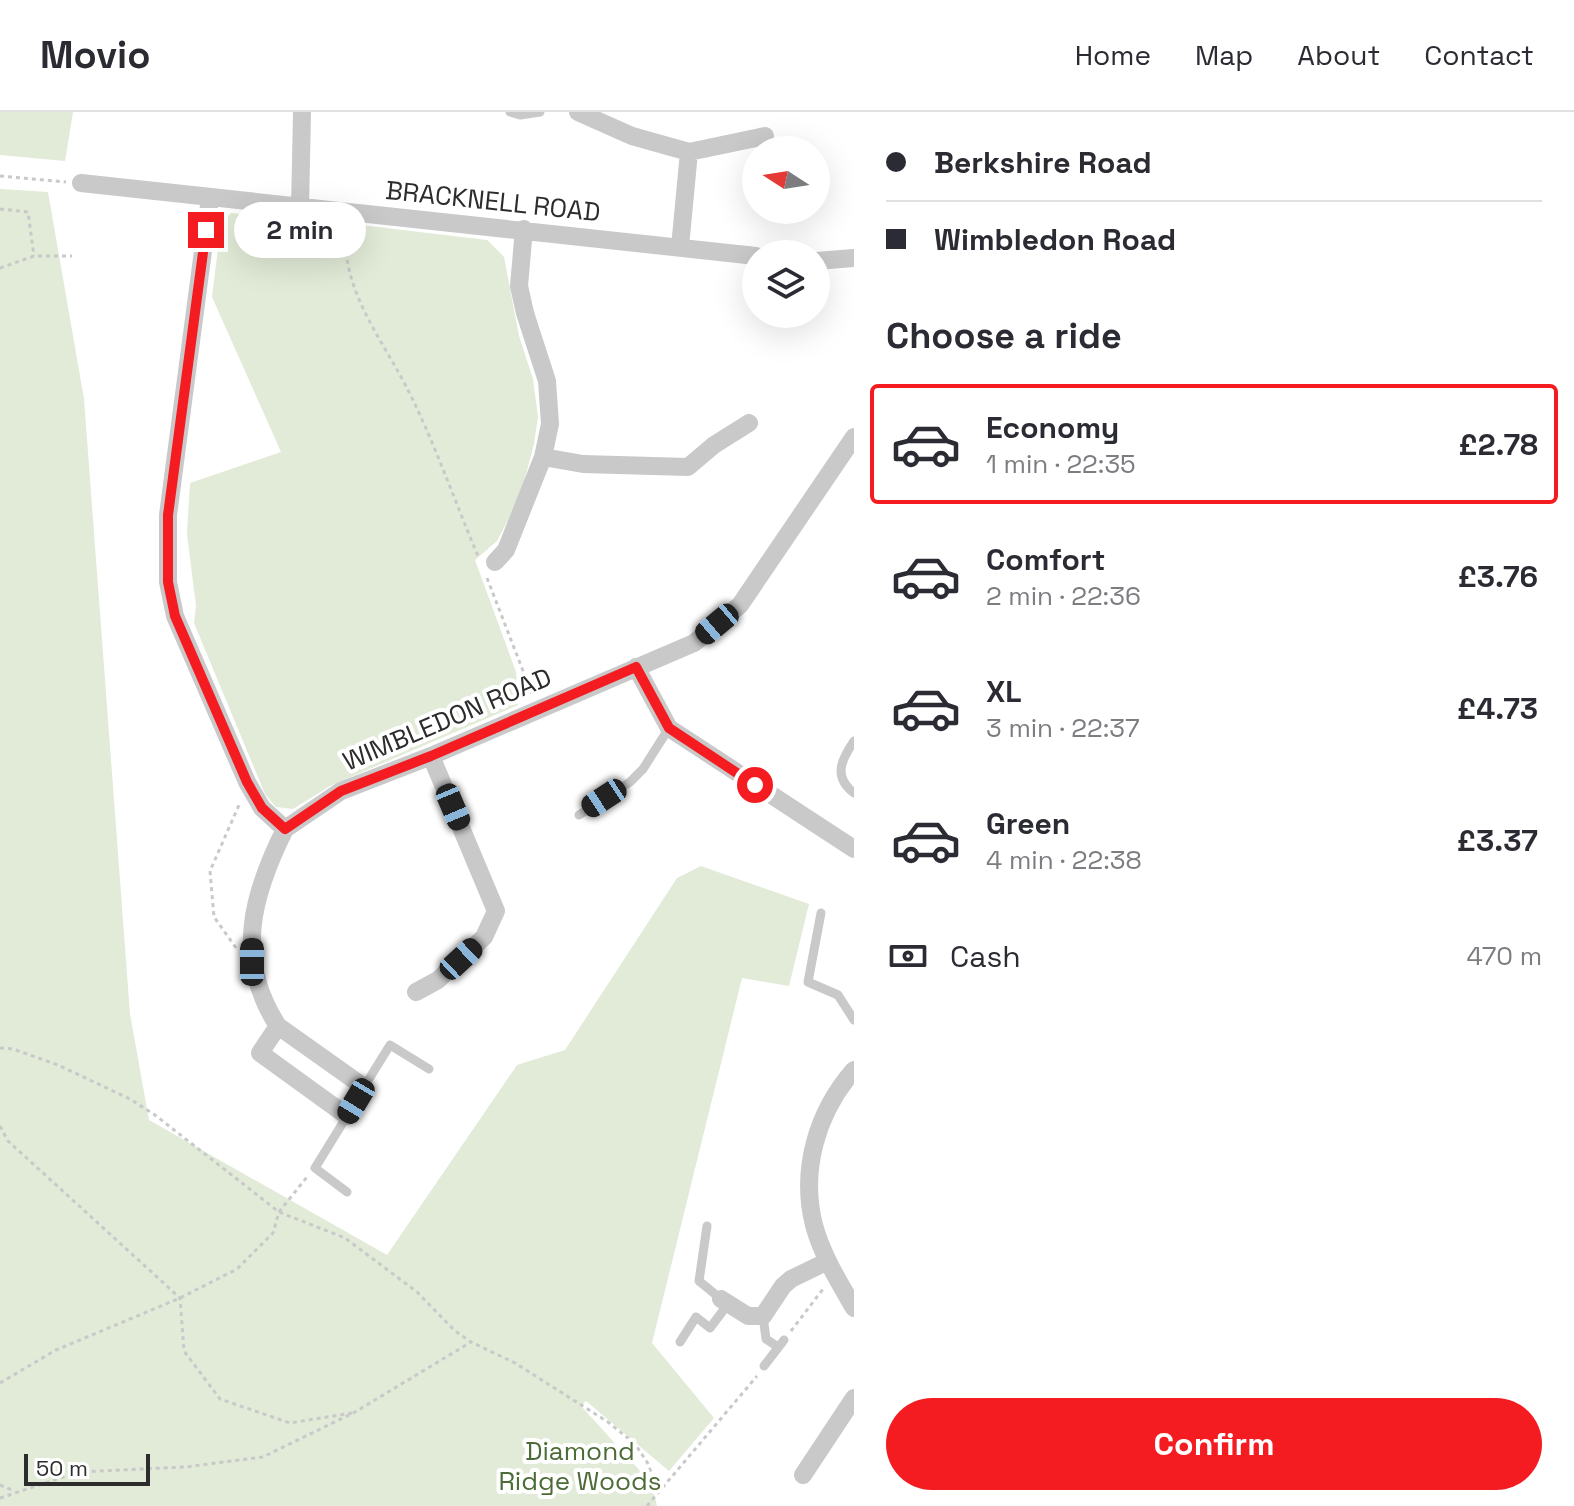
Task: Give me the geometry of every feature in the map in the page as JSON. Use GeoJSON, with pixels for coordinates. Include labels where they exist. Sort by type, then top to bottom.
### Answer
{"type":"FeatureCollection","features":[{"type":"Feature","properties":{"kind":"street"},"geometry":{"type":"LineString","coordinates":[[300,209],[302,112]]}},
{"type":"Feature","properties":{"kind":"street"},"geometry":{"type":"LineString","coordinates":[[578,112],[632,136],[689,152],[742,141]]}},
{"type":"Feature","properties":{"kind":"street"},"geometry":{"type":"LineString","coordinates":[[680,247],[689,152]]}},
{"type":"Feature","properties":{"kind":"street","name":"BRACKNELL ROAD"},"geometry":{"type":"LineString","coordinates":[[81,183],[742,254]]}},
{"type":"Feature","properties":{"kind":"street"},"geometry":{"type":"LineString","coordinates":[[210,198],[168,515],[168,582],[175,616],[247,782],[262,808],[285,829],[268,862],[252,913],[252,962],[278,1026],[364,1087],[347,1116],[260,1053],[278,1026]]}},
{"type":"Feature","properties":{"kind":"street"},"geometry":{"type":"LineString","coordinates":[[487,561],[506,550],[543,457],[550,424],[547,381],[519,286],[524,229]]}},
{"type":"Feature","properties":{"kind":"street"},"geometry":{"type":"LineString","coordinates":[[830,260],[854,258]]}},
{"type":"Feature","properties":{"kind":"street"},"geometry":{"type":"LineString","coordinates":[[543,457],[583,464],[688,467],[714,445],[749,423]]}},
{"type":"Feature","properties":{"kind":"street","name":"WIMBLEDON ROAD"},"geometry":{"type":"LineString","coordinates":[[285,829],[341,791],[431,756],[694,643],[740,605],[854,437]]}},
{"type":"Feature","properties":{"kind":"street"},"geometry":{"type":"LineString","coordinates":[[636,667],[669,728],[852,844]]}},
{"type":"Feature","properties":{"kind":"street"},"geometry":{"type":"LineString","coordinates":[[416,992],[438,980],[484,937],[496,911],[431,756]]}},
{"type":"Feature","properties":{"kind":"street"},"geometry":{"type":"LineString","coordinates":[[854,1070],[840,1086],[817,1130],[810,1169],[814,1224],[828,1261],[854,1308]]}},
{"type":"Feature","properties":{"kind":"street"},"geometry":{"type":"LineString","coordinates":[[725,1302],[748,1316],[763,1316],[791,1279],[828,1261]]}},
{"type":"Feature","properties":{"kind":"street"},"geometry":{"type":"LineString","coordinates":[[803,1475],[854,1398]]}},
{"type":"Feature","properties":{"kind":"lane"},"geometry":{"type":"LineString","coordinates":[[510,112],[520,115],[540,112]]}},
{"type":"Feature","properties":{"kind":"lane"},"geometry":{"type":"LineString","coordinates":[[579,815],[630,782],[643,769],[669,728]]}},
{"type":"Feature","properties":{"kind":"lane"},"geometry":{"type":"LineString","coordinates":[[854,741],[841,760],[840,767],[845,786],[854,793]]}},
{"type":"Feature","properties":{"kind":"lane"},"geometry":{"type":"LineString","coordinates":[[821,913],[808,982],[838,995],[854,1020]]}},
{"type":"Feature","properties":{"kind":"lane"},"geometry":{"type":"LineString","coordinates":[[364,1087],[390,1045],[429,1069]]}},
{"type":"Feature","properties":{"kind":"lane"},"geometry":{"type":"LineString","coordinates":[[347,1116],[315,1168],[347,1192]]}},
{"type":"Feature","properties":{"kind":"lane"},"geometry":{"type":"LineString","coordinates":[[680,1342],[696,1317],[710,1328],[725,1302],[699,1281],[707,1226]]}},
{"type":"Feature","properties":{"kind":"lane"},"geometry":{"type":"LineString","coordinates":[[763,1316],[766,1339],[781,1344],[764,1366]]}},
{"type":"Feature","properties":{"kind":"path"},"geometry":{"type":"LineString","coordinates":[[0,176],[53,181]]}},
{"type":"Feature","properties":{"kind":"path"},"geometry":{"type":"LineString","coordinates":[[0,209],[28,212],[34,256]]}},
{"type":"Feature","properties":{"kind":"path"},"geometry":{"type":"LineString","coordinates":[[348,213],[348,267],[375,335],[409,392],[487,561],[485,574],[538,708]]}},
{"type":"Feature","properties":{"kind":"path"},"geometry":{"type":"LineString","coordinates":[[0,268],[34,256],[72,256]]}},
{"type":"Feature","properties":{"kind":"path"},"geometry":{"type":"LineString","coordinates":[[247,782],[210,871],[214,917],[232,944],[252,962]]}},
{"type":"Feature","properties":{"kind":"path"},"geometry":{"type":"LineString","coordinates":[[0,1048],[13,1049],[58,1065],[130,1099],[279,1212],[345,1238],[417,1292],[454,1330],[471,1342],[515,1363],[608,1422],[635,1444],[647,1462],[658,1490]]}},
{"type":"Feature","properties":{"kind":"path"},"geometry":{"type":"LineString","coordinates":[[0,1126],[8,1141],[180,1298],[184,1351],[220,1399],[290,1423],[355,1412]]}},
{"type":"Feature","properties":{"kind":"path"},"geometry":{"type":"LineString","coordinates":[[0,1383],[56,1350],[180,1298],[237,1269],[273,1233],[279,1212],[315,1168]]}},
{"type":"Feature","properties":{"kind":"path"},"geometry":{"type":"LineString","coordinates":[[781,1344],[827,1284],[837,1279]]}},
{"type":"Feature","properties":{"kind":"path"},"geometry":{"type":"LineString","coordinates":[[0,1498],[78,1472],[185,1467],[263,1457],[355,1412],[471,1342]]}},
{"type":"Feature","properties":{"kind":"path"},"geometry":{"type":"LineString","coordinates":[[647,1506],[764,1366]]}},
{"type":"Feature","properties":{"kind":"path"},"geometry":{"type":"LineString","coordinates":[[0,1485],[14,1491]]}},
{"type":"Feature","properties":{"kind":"green space"},"geometry":{"type":"Polygon","coordinates":[[[0,112],[73,112],[65,161],[0,155],[0,112]]]}},
{"type":"Feature","properties":{"kind":"green space","name":"Diamond Ridge Woods"},"geometry":{"type":"Polygon","coordinates":[[[0,189],[48,192],[84,399],[130,1014],[149,1120],[387,1255],[517,1065],[565,1050],[677,878],[701,866],[809,904],[789,986],[742,978],[652,1343],[714,1418],[669,1471],[586,1401],[581,1406],[652,1484],[657,1506],[0,1506],[0,189]]]}},
{"type":"Feature","properties":{"kind":"green space"},"geometry":{"type":"Polygon","coordinates":[[[231,213],[487,240],[504,257],[519,336],[533,379],[538,417],[520,497],[497,541],[475,560],[516,672],[518,705],[330,786],[293,809],[276,807],[265,794],[194,623],[196,606],[187,534],[190,483],[281,452],[212,297],[221,224],[231,213]]]}},
{"type":"Feature","properties":{"kind":"route"},"geometry":{"type":"LineString","coordinates":[[206,230],[168,515],[168,582],[175,616],[247,782],[262,808],[285,829],[341,791],[431,756],[636,667],[669,728],[755,785]]}}]}
